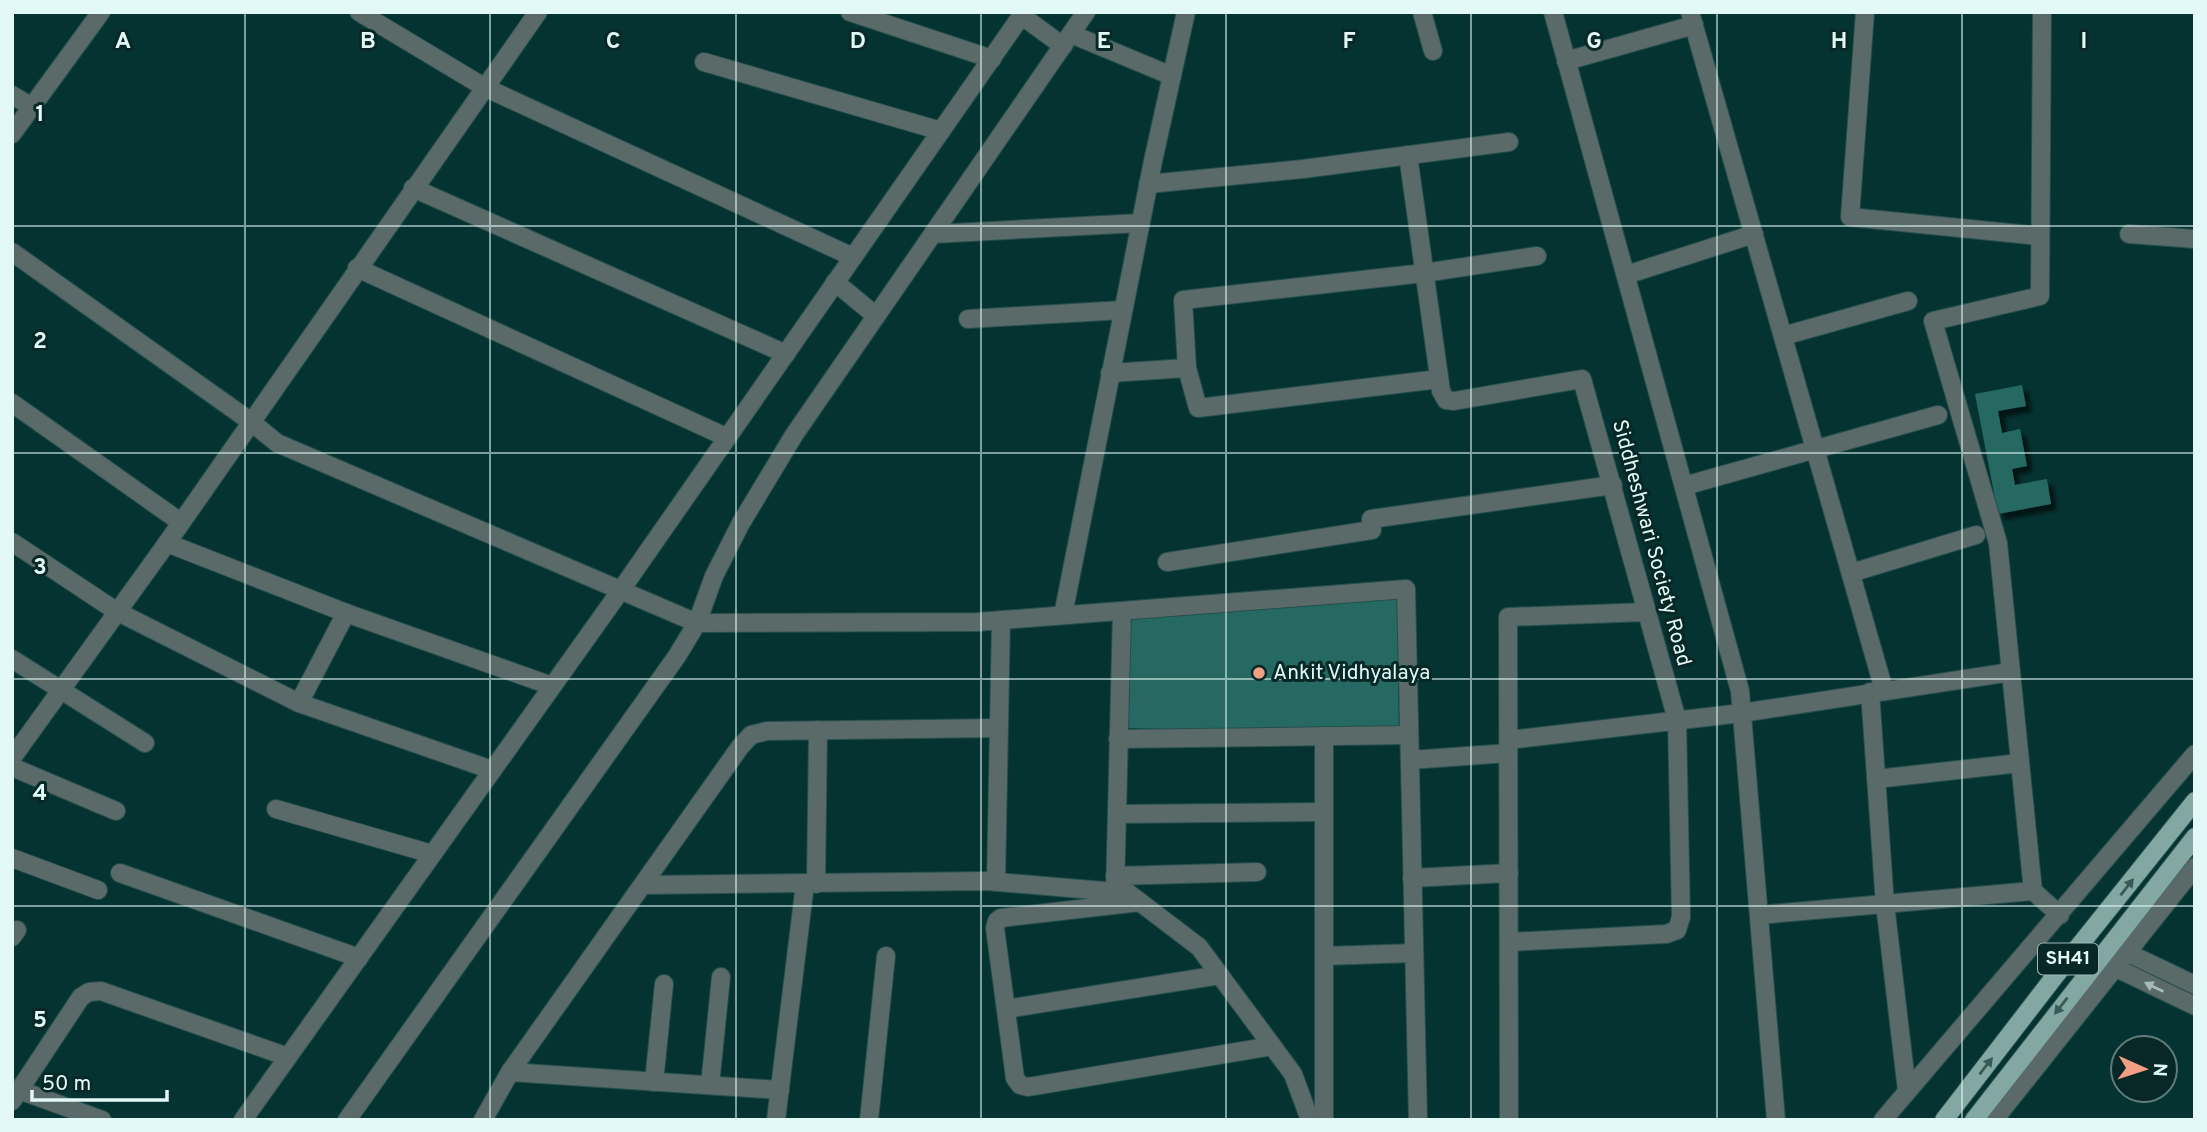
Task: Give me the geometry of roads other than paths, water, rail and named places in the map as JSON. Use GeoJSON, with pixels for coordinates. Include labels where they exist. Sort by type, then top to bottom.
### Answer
{"type":"FeatureCollection","features":[{"type":"Feature","properties":{"kind":"main road","name":"SH41"},"geometry":{"type":"LineString","coordinates":[[1944,1120],[2195,801]]}},
{"type":"Feature","properties":{"kind":"main road","name":"SH41"},"geometry":{"type":"LineString","coordinates":[[1974,1120],[2195,837]]}},
{"type":"Feature","properties":{"kind":"street"},"geometry":{"type":"LineString","coordinates":[[12,134],[101,12]]}},
{"type":"Feature","properties":{"kind":"street"},"geometry":{"type":"LineString","coordinates":[[359,12],[484,87],[853,257]]}},
{"type":"Feature","properties":{"kind":"street"},"geometry":{"type":"LineString","coordinates":[[12,758],[167,542],[538,12]]}},
{"type":"Feature","properties":{"kind":"street"},"geometry":{"type":"LineString","coordinates":[[850,12],[992,59]]}},
{"type":"Feature","properties":{"kind":"street"},"geometry":{"type":"LineString","coordinates":[[347,1120],[677,656],[697,623],[714,576],[741,523],[794,435],[1086,12]]}},
{"type":"Feature","properties":{"kind":"street"},"geometry":{"type":"LineString","coordinates":[[1063,615],[1140,223],[1186,12]]}},
{"type":"Feature","properties":{"kind":"street"},"geometry":{"type":"LineString","coordinates":[[1422,12],[1433,51]]}},
{"type":"Feature","properties":{"kind":"street"},"geometry":{"type":"LineString","coordinates":[[1553,12],[1740,691],[1776,1120]]}},
{"type":"Feature","properties":{"kind":"street"},"geometry":{"type":"LineString","coordinates":[[1865,12],[1850,217],[2040,236]]}},
{"type":"Feature","properties":{"kind":"street"},"geometry":{"type":"LineString","coordinates":[[2042,12],[2040,296],[1933,321],[1998,543],[2033,891],[2060,915]]}},
{"type":"Feature","properties":{"kind":"street"},"geometry":{"type":"LineString","coordinates":[[243,1120],[621,590],[1023,14],[1067,40],[1172,76]]}},
{"type":"Feature","properties":{"kind":"street"},"geometry":{"type":"LineString","coordinates":[[1566,61],[1692,19],[1851,573],[1877,691],[1876,779],[1885,904],[1907,1091]]}},
{"type":"Feature","properties":{"kind":"street"},"geometry":{"type":"LineString","coordinates":[[704,62],[941,131]]}},
{"type":"Feature","properties":{"kind":"street"},"geometry":{"type":"LineString","coordinates":[[12,95],[32,107]]}},
{"type":"Feature","properties":{"kind":"street"},"geometry":{"type":"LineString","coordinates":[[1148,184],[1303,169],[1509,142]]}},
{"type":"Feature","properties":{"kind":"street"},"geometry":{"type":"LineString","coordinates":[[1408,155],[1424,273],[1439,379],[1198,408],[1187,368],[1183,300],[1424,273],[1537,256]]}},
{"type":"Feature","properties":{"kind":"street"},"geometry":{"type":"LineString","coordinates":[[413,188],[786,354]]}},
{"type":"Feature","properties":{"kind":"street"},"geometry":{"type":"LineString","coordinates":[[933,234],[1140,223]]}},
{"type":"Feature","properties":{"kind":"street"},"geometry":{"type":"LineString","coordinates":[[1626,275],[1754,234]]}},
{"type":"Feature","properties":{"kind":"street"},"geometry":{"type":"LineString","coordinates":[[2129,234],[2195,239]]}},
{"type":"Feature","properties":{"kind":"street"},"geometry":{"type":"LineString","coordinates":[[12,252],[277,443],[697,623],[977,622],[1405,589],[1418,1120]]}},
{"type":"Feature","properties":{"kind":"street"},"geometry":{"type":"LineString","coordinates":[[357,268],[726,437]]}},
{"type":"Feature","properties":{"kind":"street"},"geometry":{"type":"LineString","coordinates":[[835,282],[876,316]]}},
{"type":"Feature","properties":{"kind":"street"},"geometry":{"type":"LineString","coordinates":[[1783,336],[1908,301]]}},
{"type":"Feature","properties":{"kind":"street"},"geometry":{"type":"LineString","coordinates":[[968,319],[1123,310]]}},
{"type":"Feature","properties":{"kind":"street"},"geometry":{"type":"LineString","coordinates":[[1111,373],[1187,368]]}},
{"type":"Feature","properties":{"kind":"street","name":"Siddheshwari Society Road"},"geometry":{"type":"LineString","coordinates":[[1439,379],[1446,400],[1454,401],[1582,379],[1676,720],[1681,917],[1677,930],[1666,934],[1509,942]]}},
{"type":"Feature","properties":{"kind":"street"},"geometry":{"type":"LineString","coordinates":[[12,403],[179,522]]}},
{"type":"Feature","properties":{"kind":"street"},"geometry":{"type":"LineString","coordinates":[[1684,486],[1938,415]]}},
{"type":"Feature","properties":{"kind":"street"},"geometry":{"type":"LineString","coordinates":[[1167,562],[1372,530],[1371,519],[1613,485]]}},
{"type":"Feature","properties":{"kind":"street"},"geometry":{"type":"LineString","coordinates":[[1851,573],[1976,535]]}},
{"type":"Feature","properties":{"kind":"street"},"geometry":{"type":"LineString","coordinates":[[12,542],[116,611],[299,703],[492,771]]}},
{"type":"Feature","properties":{"kind":"street"},"geometry":{"type":"LineString","coordinates":[[167,542],[346,613],[552,686]]}},
{"type":"Feature","properties":{"kind":"street"},"geometry":{"type":"LineString","coordinates":[[1115,884],[1122,611]]}},
{"type":"Feature","properties":{"kind":"street"},"geometry":{"type":"LineString","coordinates":[[1509,1120],[1508,617],[1647,612]]}},
{"type":"Feature","properties":{"kind":"street"},"geometry":{"type":"LineString","coordinates":[[299,703],[346,613]]}},
{"type":"Feature","properties":{"kind":"street"},"geometry":{"type":"LineString","coordinates":[[996,882],[1001,620]]}},
{"type":"Feature","properties":{"kind":"street"},"geometry":{"type":"LineString","coordinates":[[12,659],[145,743]]}},
{"type":"Feature","properties":{"kind":"street"},"geometry":{"type":"LineString","coordinates":[[1410,760],[2011,672]]}},
{"type":"Feature","properties":{"kind":"street"},"geometry":{"type":"LineString","coordinates":[[483,1120],[510,1072],[751,735],[767,731],[999,728]]}},
{"type":"Feature","properties":{"kind":"street"},"geometry":{"type":"LineString","coordinates":[[776,1120],[810,884],[818,730]]}},
{"type":"Feature","properties":{"kind":"street"},"geometry":{"type":"LineString","coordinates":[[1118,739],[1409,735]]}},
{"type":"Feature","properties":{"kind":"street"},"geometry":{"type":"LineString","coordinates":[[1324,736],[1324,1120]]}},
{"type":"Feature","properties":{"kind":"street"},"geometry":{"type":"LineString","coordinates":[[1883,1120],[2195,754]]}},
{"type":"Feature","properties":{"kind":"street"},"geometry":{"type":"LineString","coordinates":[[1876,779],[2020,763]]}},
{"type":"Feature","properties":{"kind":"street"},"geometry":{"type":"LineString","coordinates":[[12,766],[116,811]]}},
{"type":"Feature","properties":{"kind":"street"},"geometry":{"type":"LineString","coordinates":[[275,809],[432,854]]}},
{"type":"Feature","properties":{"kind":"street"},"geometry":{"type":"LineString","coordinates":[[1117,814],[1324,811]]}},
{"type":"Feature","properties":{"kind":"street"},"geometry":{"type":"LineString","coordinates":[[12,858],[98,890]]}},
{"type":"Feature","properties":{"kind":"street"},"geometry":{"type":"LineString","coordinates":[[1994,1120],[2195,867]]}},
{"type":"Feature","properties":{"kind":"street"},"geometry":{"type":"LineString","coordinates":[[644,885],[996,882],[1115,884],[1257,872]]}},
{"type":"Feature","properties":{"kind":"street"},"geometry":{"type":"LineString","coordinates":[[120,873],[359,958]]}},
{"type":"Feature","properties":{"kind":"street"},"geometry":{"type":"LineString","coordinates":[[1412,878],[1509,873]]}},
{"type":"Feature","properties":{"kind":"street"},"geometry":{"type":"LineString","coordinates":[[1115,884],[1199,947],[1293,1074],[1310,1120]]}},
{"type":"Feature","properties":{"kind":"street"},"geometry":{"type":"LineString","coordinates":[[1759,915],[2033,891]]}},
{"type":"Feature","properties":{"kind":"street"},"geometry":{"type":"LineString","coordinates":[[1140,902],[1001,918],[997,921],[995,928],[1015,1078],[1020,1085],[1028,1087],[1272,1046]]}},
{"type":"Feature","properties":{"kind":"street"},"geometry":{"type":"LineString","coordinates":[[2126,952],[2195,985]]}},
{"type":"Feature","properties":{"kind":"street"},"geometry":{"type":"LineString","coordinates":[[1324,956],[1414,953]]}},
{"type":"Feature","properties":{"kind":"street"},"geometry":{"type":"LineString","coordinates":[[869,1120],[886,957]]}},
{"type":"Feature","properties":{"kind":"street"},"geometry":{"type":"LineString","coordinates":[[2114,967],[2195,1006]]}},
{"type":"Feature","properties":{"kind":"street"},"geometry":{"type":"LineString","coordinates":[[1006,1009],[1220,975]]}},
{"type":"Feature","properties":{"kind":"street"},"geometry":{"type":"LineString","coordinates":[[710,1085],[721,977]]}},
{"type":"Feature","properties":{"kind":"street"},"geometry":{"type":"LineString","coordinates":[[654,1082],[664,984]]}},
{"type":"Feature","properties":{"kind":"street"},"geometry":{"type":"LineString","coordinates":[[102,1120],[16,1096],[81,997],[89,992],[101,991],[288,1057]]}},
{"type":"Feature","properties":{"kind":"street"},"geometry":{"type":"LineString","coordinates":[[510,1072],[780,1090]]}},
{"type":"Feature","properties":{"kind":"place","name":"Ankit Vidhyalaya"},"geometry":{"type":"Point","coordinates":[1259,673]}}]}
